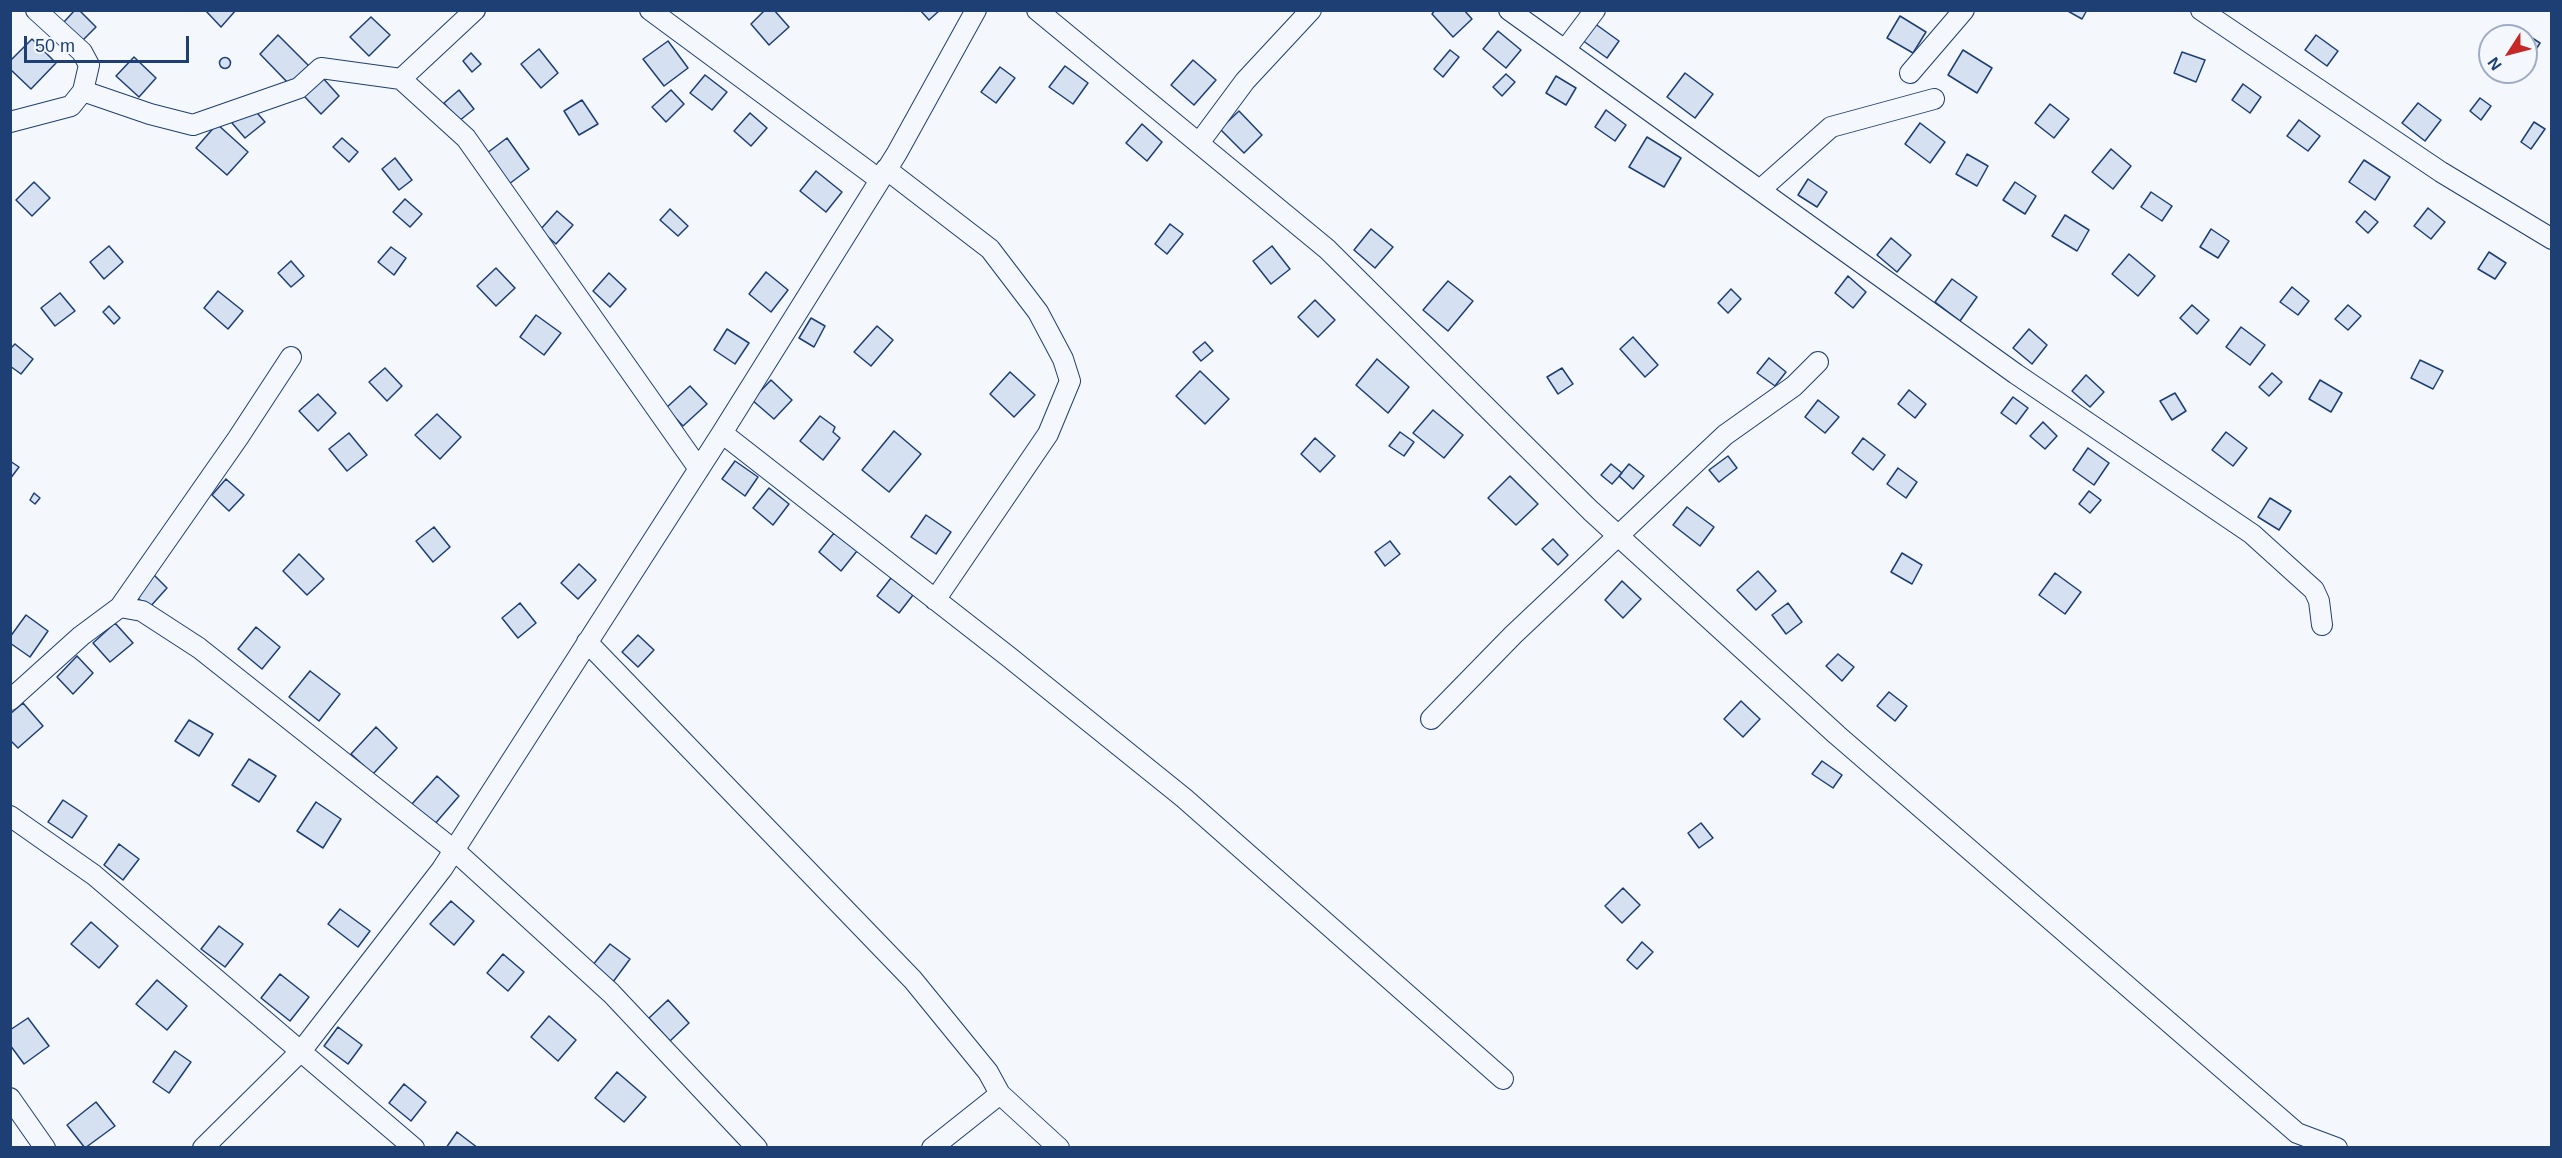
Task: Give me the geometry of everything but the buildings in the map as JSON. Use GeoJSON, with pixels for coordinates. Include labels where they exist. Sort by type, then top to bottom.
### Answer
{"type":"FeatureCollection","features":[{"type":"Feature","properties":{"kind":"street"},"geometry":{"type":"LineString","coordinates":[[10,123],[71,106],[83,91],[89,65],[82,52],[36,10]]}},
{"type":"Feature","properties":{"kind":"street"},"geometry":{"type":"LineString","coordinates":[[401,79],[475,10]]}},
{"type":"Feature","properties":{"kind":"street"},"geometry":{"type":"LineString","coordinates":[[650,10],[990,249],[1038,312],[1063,359],[1070,381],[1048,434],[935,600]]}},
{"type":"Feature","properties":{"kind":"street"},"geometry":{"type":"LineString","coordinates":[[202,1148],[302,1050],[454,850],[722,433],[883,175],[976,10]]}},
{"type":"Feature","properties":{"kind":"street"},"geometry":{"type":"LineString","coordinates":[[1037,10],[1327,249],[1617,536],[1845,743],[2298,1133],[2337,1148]]}},
{"type":"Feature","properties":{"kind":"street"},"geometry":{"type":"LineString","coordinates":[[1199,143],[1245,81],[1311,10]]}},
{"type":"Feature","properties":{"kind":"street"},"geometry":{"type":"LineString","coordinates":[[1509,10],[2016,374],[2252,534],[2314,590],[2319,602],[2322,625]]}},
{"type":"Feature","properties":{"kind":"street"},"geometry":{"type":"LineString","coordinates":[[1565,50],[1595,10]]}},
{"type":"Feature","properties":{"kind":"street"},"geometry":{"type":"LineString","coordinates":[[1910,73],[1964,10]]}},
{"type":"Feature","properties":{"kind":"street"},"geometry":{"type":"LineString","coordinates":[[2201,10],[2441,172],[2552,239]]}},
{"type":"Feature","properties":{"kind":"street"},"geometry":{"type":"LineString","coordinates":[[83,91],[194,125],[299,88],[321,68],[401,79],[466,138],[699,469]]}},
{"type":"Feature","properties":{"kind":"street"},"geometry":{"type":"LineString","coordinates":[[1760,190],[1831,127],[1934,99]]}},
{"type":"Feature","properties":{"kind":"street"},"geometry":{"type":"LineString","coordinates":[[10,700],[81,636],[120,607],[238,438],[291,357]]}},
{"type":"Feature","properties":{"kind":"street"},"geometry":{"type":"LineString","coordinates":[[1431,718],[1617,536],[1725,435],[1794,386],[1818,362]]}},
{"type":"Feature","properties":{"kind":"street"},"geometry":{"type":"LineString","coordinates":[[722,433],[1184,798],[1503,1079]]}},
{"type":"Feature","properties":{"kind":"street"},"geometry":{"type":"LineString","coordinates":[[120,607],[142,611],[199,648],[454,850],[611,993],[758,1148]]}},
{"type":"Feature","properties":{"kind":"street"},"geometry":{"type":"LineString","coordinates":[[587,642],[913,980],[988,1072],[1000,1094],[1059,1148]]}},
{"type":"Feature","properties":{"kind":"street"},"geometry":{"type":"LineString","coordinates":[[10,816],[94,875],[177,949],[302,1050],[414,1148]]}},
{"type":"Feature","properties":{"kind":"street"},"geometry":{"type":"LineString","coordinates":[[932,1148],[1000,1094]]}},
{"type":"Feature","properties":{"kind":"street"},"geometry":{"type":"LineString","coordinates":[[10,1098],[45,1148]]}}]}
